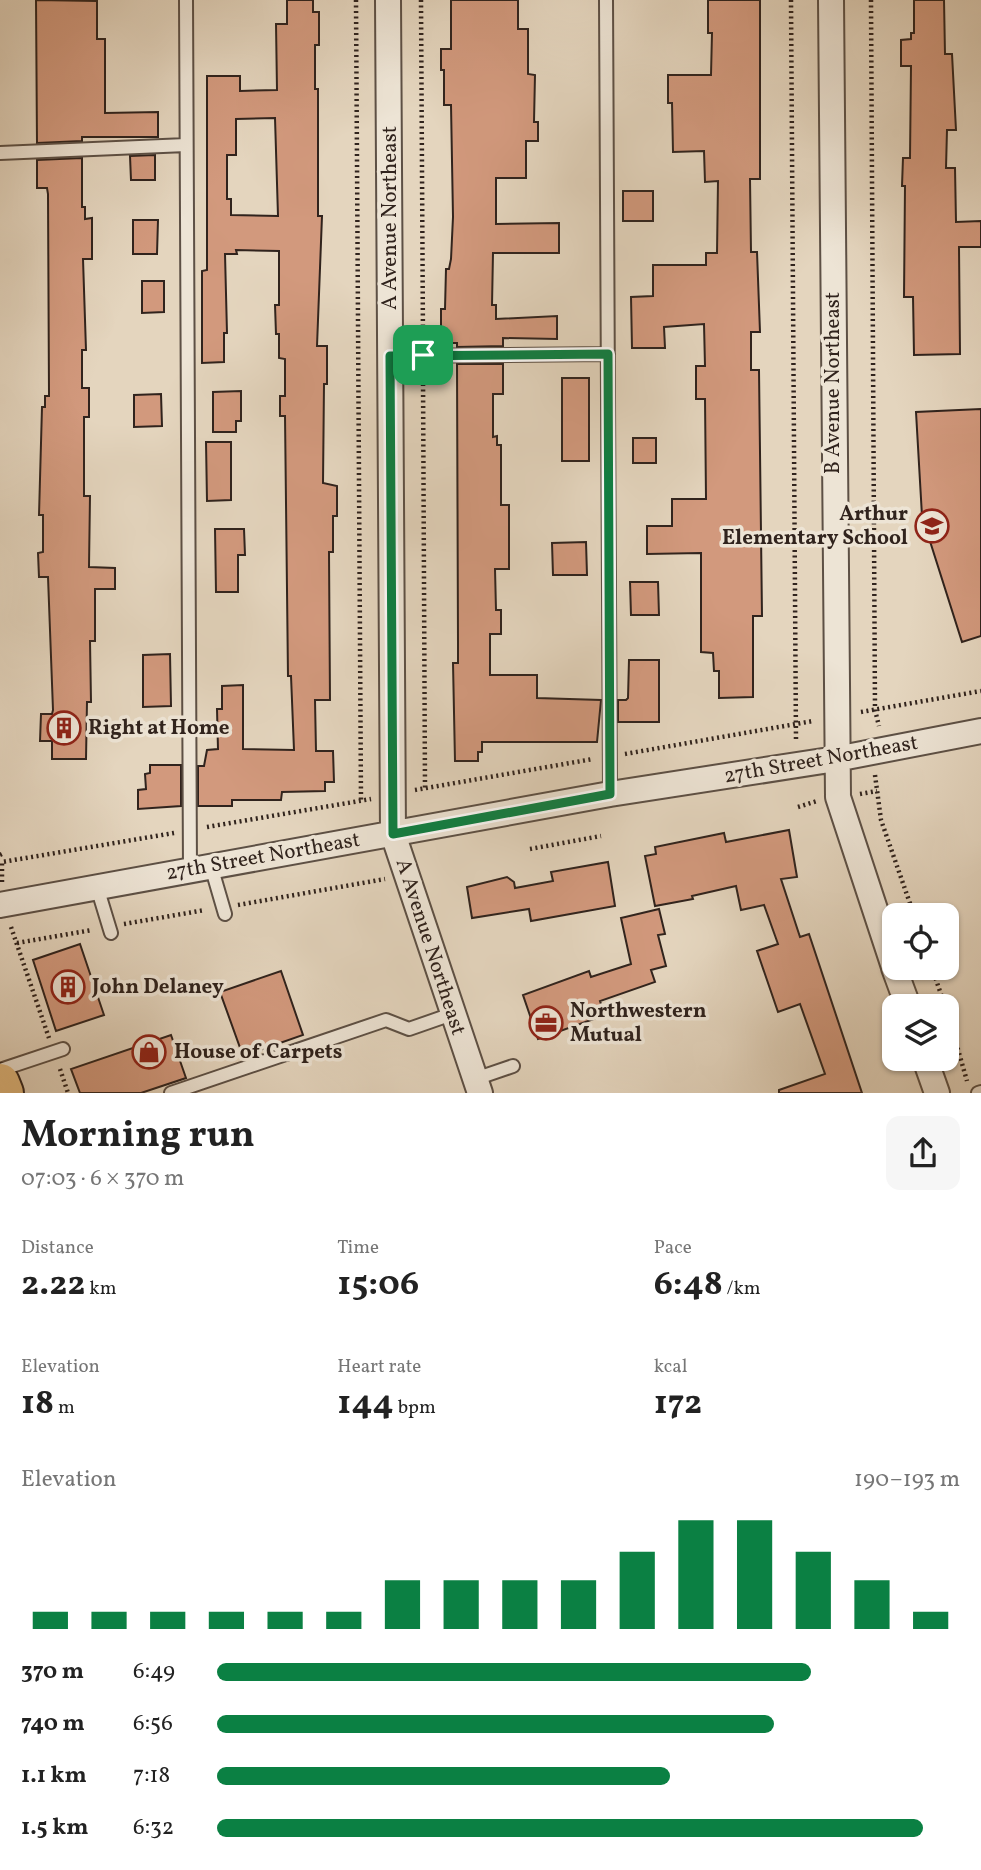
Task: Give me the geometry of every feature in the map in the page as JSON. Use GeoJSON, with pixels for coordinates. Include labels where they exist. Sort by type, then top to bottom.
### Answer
{"type":"FeatureCollection","features":[{"type":"Feature","properties":{"kind":"main road"},"geometry":{"type":"LineString","coordinates":[[0,1083],[4,1093]]}},
{"type":"Feature","properties":{"kind":"street","name":"A Avenue Northeast"},"geometry":{"type":"LineString","coordinates":[[388,0],[393,834],[477,1086]]}},
{"type":"Feature","properties":{"kind":"street","name":"B Avenue Northeast"},"geometry":{"type":"LineString","coordinates":[[831,0],[838,804],[882,933]]}},
{"type":"Feature","properties":{"kind":"street","name":"27th Street Northeast"},"geometry":{"type":"LineString","coordinates":[[4,904],[610,794],[836,759],[981,732]]}},
{"type":"Feature","properties":{"kind":"street"},"geometry":{"type":"LineString","coordinates":[[929,1071],[937,1093]]}},
{"type":"Feature","properties":{"kind":"lane"},"geometry":{"type":"LineString","coordinates":[[186,0],[186,145],[201,869],[225,914]]}},
{"type":"Feature","properties":{"kind":"lane"},"geometry":{"type":"LineString","coordinates":[[606,0],[610,794]]}},
{"type":"Feature","properties":{"kind":"lane"},"geometry":{"type":"LineString","coordinates":[[0,153],[186,145]]}},
{"type":"Feature","properties":{"kind":"lane"},"geometry":{"type":"LineString","coordinates":[[390,356],[608,354]]}},
{"type":"Feature","properties":{"kind":"lane"},"geometry":{"type":"LineString","coordinates":[[97,887],[111,933]]}},
{"type":"Feature","properties":{"kind":"lane"},"geometry":{"type":"LineString","coordinates":[[171,1093],[386,1020],[409,1029],[452,1014]]}},
{"type":"Feature","properties":{"kind":"lane"},"geometry":{"type":"LineString","coordinates":[[0,1070],[59,1050]]}},
{"type":"Feature","properties":{"kind":"lane"},"geometry":{"type":"LineString","coordinates":[[477,1086],[513,1066]]}},
{"type":"Feature","properties":{"kind":"path"},"geometry":{"type":"LineString","coordinates":[[356,0],[361,800]]}},
{"type":"Feature","properties":{"kind":"path"},"geometry":{"type":"LineString","coordinates":[[421,0],[425,789]]}},
{"type":"Feature","properties":{"kind":"path"},"geometry":{"type":"LineString","coordinates":[[791,0],[796,747]]}},
{"type":"Feature","properties":{"kind":"path"},"geometry":{"type":"LineString","coordinates":[[871,0],[874,710],[881,734]]}},
{"type":"Feature","properties":{"kind":"path"},"geometry":{"type":"LineString","coordinates":[[852,714],[981,691]]}},
{"type":"Feature","properties":{"kind":"path"},"geometry":{"type":"LineString","coordinates":[[875,770],[881,820],[910,903]]}},
{"type":"Feature","properties":{"kind":"path"},"geometry":{"type":"LineString","coordinates":[[856,794],[877,791]]}},
{"type":"Feature","properties":{"kind":"path"},"geometry":{"type":"LineString","coordinates":[[798,807],[818,801]]}},
{"type":"Feature","properties":{"kind":"path"},"geometry":{"type":"LineString","coordinates":[[530,849],[601,836]]}},
{"type":"Feature","properties":{"kind":"path"},"geometry":{"type":"LineString","coordinates":[[2,862],[4,904],[59,1050],[68,1093]]}},
{"type":"Feature","properties":{"kind":"path"},"geometry":{"type":"LineString","coordinates":[[959,1044],[976,1090]]}},
{"type":"Feature","properties":{"kind":"building"},"geometry":{"type":"Polygon","coordinates":[[[36,0],[97,1],[97,39],[105,39],[105,113],[158,112],[158,137],[82,137],[82,141],[37,143],[36,0]]]}},
{"type":"Feature","properties":{"kind":"building"},"geometry":{"type":"Polygon","coordinates":[[[287,0],[313,0],[313,12],[319,12],[319,45],[315,45],[315,89],[318,89],[318,216],[322,216],[317,346],[327,346],[323,483],[337,486],[337,516],[333,516],[333,552],[329,552],[330,700],[315,700],[316,751],[333,751],[334,782],[325,782],[325,791],[282,792],[281,800],[232,800],[232,806],[198,806],[198,766],[204,766],[207,750],[218,749],[217,709],[222,709],[222,686],[243,685],[243,749],[294,750],[291,676],[288,676],[285,416],[280,416],[280,396],[285,396],[285,359],[279,358],[275,305],[279,305],[279,251],[236,250],[237,254],[225,254],[227,333],[224,333],[224,362],[202,363],[202,271],[207,270],[207,76],[240,76],[240,91],[277,90],[276,24],[287,24],[287,0]],[[275,118],[236,119],[236,155],[227,155],[227,199],[231,199],[231,215],[278,216],[275,118]]]}},
{"type":"Feature","properties":{"kind":"building"},"geometry":{"type":"Polygon","coordinates":[[[451,0],[518,0],[518,29],[528,29],[528,74],[535,75],[534,122],[538,122],[538,141],[526,141],[526,178],[496,178],[496,224],[559,223],[559,253],[493,253],[492,305],[496,305],[496,319],[557,316],[557,339],[503,338],[503,346],[457,347],[457,343],[450,343],[450,337],[441,337],[441,309],[445,309],[446,269],[449,269],[451,259],[453,217],[451,105],[444,105],[441,49],[451,49],[451,0]]]}},
{"type":"Feature","properties":{"kind":"building"},"geometry":{"type":"Polygon","coordinates":[[[708,0],[760,0],[760,179],[750,179],[751,252],[757,252],[760,332],[751,332],[751,370],[759,370],[762,616],[753,616],[753,697],[719,698],[719,671],[714,671],[713,653],[701,652],[701,553],[647,554],[647,526],[672,526],[672,499],[706,499],[705,399],[696,399],[696,366],[705,366],[704,324],[664,327],[665,348],[632,348],[631,297],[653,296],[653,265],[706,265],[706,253],[717,253],[718,181],[705,182],[704,151],[673,152],[672,103],[668,103],[668,75],[711,75],[712,33],[708,33],[708,0]]]}},
{"type":"Feature","properties":{"kind":"building"},"geometry":{"type":"Polygon","coordinates":[[[914,0],[944,0],[945,54],[952,54],[956,130],[947,130],[946,168],[955,168],[956,222],[981,221],[981,247],[959,247],[960,354],[914,355],[913,297],[904,297],[905,186],[902,186],[903,158],[910,158],[911,66],[901,66],[901,40],[911,39],[911,33],[914,33],[914,0]]]}},
{"type":"Feature","properties":{"kind":"building"},"geometry":{"type":"Polygon","coordinates":[[[155,155],[155,180],[131,180],[130,156],[155,155]]]}},
{"type":"Feature","properties":{"kind":"building"},"geometry":{"type":"Polygon","coordinates":[[[82,158],[82,207],[85,207],[85,219],[92,218],[92,259],[83,259],[86,350],[82,350],[82,388],[89,388],[89,417],[84,417],[84,496],[90,496],[89,567],[115,568],[115,589],[95,589],[95,641],[90,641],[91,702],[87,702],[86,759],[52,759],[52,741],[40,741],[41,714],[52,714],[53,710],[48,577],[39,577],[38,553],[43,552],[43,515],[39,515],[42,407],[45,407],[45,396],[49,396],[48,194],[47,188],[37,188],[37,160],[82,158]]]}},
{"type":"Feature","properties":{"kind":"building"},"geometry":{"type":"Polygon","coordinates":[[[623,191],[653,191],[653,221],[623,221],[623,191]]]}},
{"type":"Feature","properties":{"kind":"building"},"geometry":{"type":"Polygon","coordinates":[[[133,220],[158,220],[157,254],[133,254],[133,220]]]}},
{"type":"Feature","properties":{"kind":"building"},"geometry":{"type":"Polygon","coordinates":[[[142,281],[164,281],[164,312],[142,313],[142,281]]]}},
{"type":"Feature","properties":{"kind":"building"},"geometry":{"type":"Polygon","coordinates":[[[457,364],[503,364],[503,394],[493,394],[493,437],[497,436],[497,445],[501,445],[501,505],[509,505],[509,569],[495,569],[496,610],[501,610],[501,634],[490,634],[490,675],[537,675],[537,698],[601,700],[597,742],[482,742],[478,761],[455,761],[453,663],[458,663],[457,364]]]}},
{"type":"Feature","properties":{"kind":"building"},"geometry":{"type":"Polygon","coordinates":[[[562,378],[589,378],[589,461],[562,461],[562,378]]]}},
{"type":"Feature","properties":{"kind":"building"},"geometry":{"type":"Polygon","coordinates":[[[241,391],[241,421],[236,421],[236,432],[213,432],[213,392],[241,391]]]}},
{"type":"Feature","properties":{"kind":"building"},"geometry":{"type":"Polygon","coordinates":[[[161,394],[162,426],[134,427],[134,395],[161,394]]]}},
{"type":"Feature","properties":{"kind":"building"},"geometry":{"type":"Polygon","coordinates":[[[981,409],[981,636],[962,642],[922,516],[916,412],[981,409]]]}},
{"type":"Feature","properties":{"kind":"building"},"geometry":{"type":"Polygon","coordinates":[[[633,438],[656,438],[656,463],[633,463],[633,438]]]}},
{"type":"Feature","properties":{"kind":"building"},"geometry":{"type":"Polygon","coordinates":[[[206,442],[231,442],[231,500],[207,501],[206,442]]]}},
{"type":"Feature","properties":{"kind":"building"},"geometry":{"type":"Polygon","coordinates":[[[215,529],[244,529],[245,555],[238,555],[238,592],[216,592],[215,529]]]}},
{"type":"Feature","properties":{"kind":"building"},"geometry":{"type":"Polygon","coordinates":[[[586,542],[587,575],[553,575],[552,543],[586,542]]]}},
{"type":"Feature","properties":{"kind":"building"},"geometry":{"type":"Polygon","coordinates":[[[630,582],[658,582],[659,615],[631,615],[630,582]]]}},
{"type":"Feature","properties":{"kind":"building"},"geometry":{"type":"Polygon","coordinates":[[[170,654],[171,706],[143,707],[143,655],[170,654]]]}},
{"type":"Feature","properties":{"kind":"building"},"geometry":{"type":"Polygon","coordinates":[[[629,660],[659,660],[659,722],[618,722],[618,700],[628,698],[629,660]]]}},
{"type":"Feature","properties":{"kind":"building"},"geometry":{"type":"Polygon","coordinates":[[[150,765],[181,765],[181,806],[138,809],[138,790],[146,789],[145,774],[150,773],[150,765]]]}},
{"type":"Feature","properties":{"kind":"building"},"geometry":{"type":"Polygon","coordinates":[[[789,830],[797,877],[781,879],[800,937],[809,934],[862,1093],[779,1093],[779,1090],[825,1074],[800,1004],[778,1012],[757,951],[778,944],[764,905],[741,910],[736,886],[692,896],[693,899],[655,906],[645,856],[656,854],[655,847],[724,833],[726,842],[789,830]]]}},
{"type":"Feature","properties":{"kind":"building"},"geometry":{"type":"Polygon","coordinates":[[[608,862],[615,906],[531,921],[529,909],[472,918],[467,887],[507,877],[514,882],[515,888],[553,881],[551,872],[608,862]]]}},
{"type":"Feature","properties":{"kind":"building"},"geometry":{"type":"Polygon","coordinates":[[[659,909],[665,934],[658,935],[666,966],[651,970],[655,982],[600,1001],[605,1015],[538,1039],[523,995],[589,971],[591,977],[631,964],[621,918],[659,909]]]}},
{"type":"Feature","properties":{"kind":"building","name":"John Delaney"},"geometry":{"type":"Polygon","coordinates":[[[80,944],[104,1015],[56,1031],[33,960],[80,944]]]}},
{"type":"Feature","properties":{"kind":"building"},"geometry":{"type":"Polygon","coordinates":[[[281,971],[303,1035],[243,1056],[220,992],[281,971]]]}},
{"type":"Feature","properties":{"kind":"building","name":"House of Carpets"},"geometry":{"type":"Polygon","coordinates":[[[171,1035],[186,1078],[141,1093],[80,1093],[71,1069],[171,1035]]]}},
{"type":"Feature","properties":{"kind":"place","name":"Arthur Elementary School"},"geometry":{"type":"Point","coordinates":[932,526]}},
{"type":"Feature","properties":{"kind":"place","name":"Right at Home"},"geometry":{"type":"Point","coordinates":[64,728]}},
{"type":"Feature","properties":{"kind":"place","name":"John Delaney"},"geometry":{"type":"Point","coordinates":[68,987]}},
{"type":"Feature","properties":{"kind":"place","name":"Northwestern Mutual"},"geometry":{"type":"Point","coordinates":[546,1023]}},
{"type":"Feature","properties":{"kind":"place","name":"House of Carpets"},"geometry":{"type":"Point","coordinates":[149,1052]}},
{"type":"Feature","properties":{"kind":"route"},"geometry":{"type":"LineString","coordinates":[[608,354],[610,794],[393,834],[390,356],[423,355],[608,354]]}}]}
